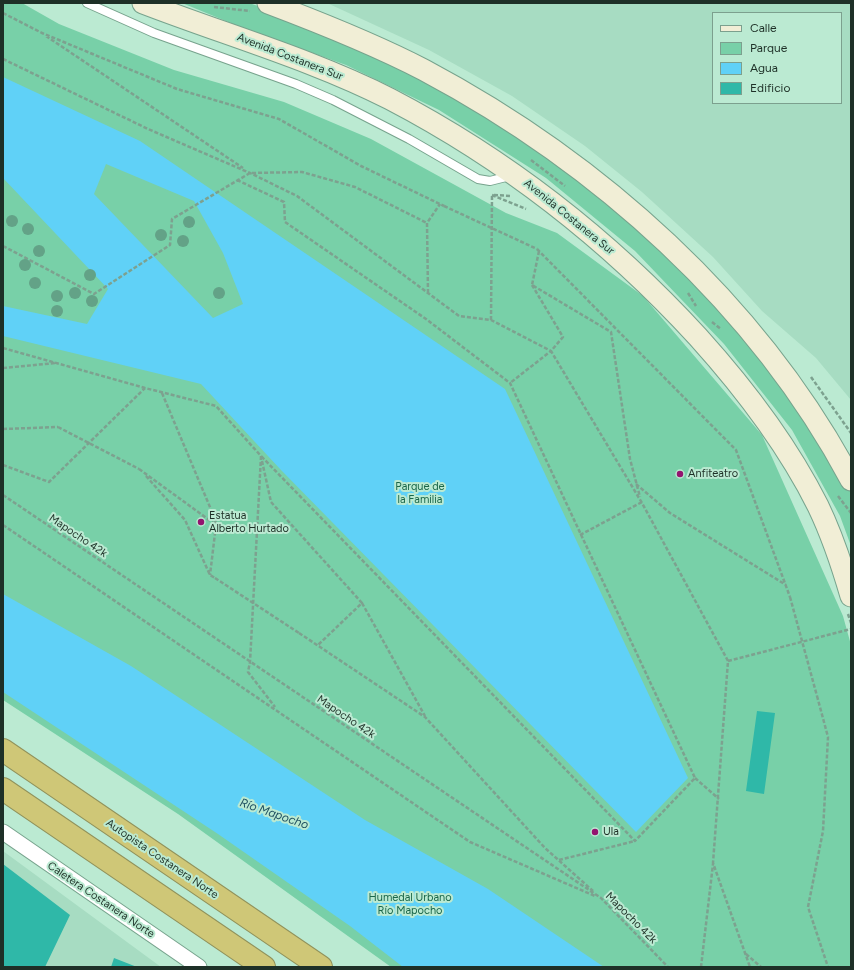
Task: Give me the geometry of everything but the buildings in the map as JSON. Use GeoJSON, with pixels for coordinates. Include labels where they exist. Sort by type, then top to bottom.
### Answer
{"type":"FeatureCollection","features":[{"type":"Feature","properties":{"kind":"highway","name":"Autopista Costanera Norte"},"geometry":{"type":"LineString","coordinates":[[3,750],[321,967]]}},
{"type":"Feature","properties":{"kind":"highway"},"geometry":{"type":"LineString","coordinates":[[3,789],[264,967]]}},
{"type":"Feature","properties":{"kind":"main road","name":"Avenida Costanera Sur"},"geometry":{"type":"LineString","coordinates":[[143,3],[275,50],[352,81],[430,121],[516,175],[587,229],[617,255],[677,315],[733,378],[779,439],[817,505],[834,544],[849,602]]}},
{"type":"Feature","properties":{"kind":"main road"},"geometry":{"type":"LineString","coordinates":[[268,3],[335,28],[424,70],[514,124],[594,181],[666,242],[721,299],[773,361],[833,447],[851,480]]}},
{"type":"Feature","properties":{"kind":"street"},"geometry":{"type":"LineString","coordinates":[[833,447],[851,470]]}},
{"type":"Feature","properties":{"kind":"street","name":"Caletera Costanera Norte"},"geometry":{"type":"LineString","coordinates":[[3,832],[199,967]]}},
{"type":"Feature","properties":{"kind":"lane"},"geometry":{"type":"LineString","coordinates":[[87,3],[154,33],[296,84],[326,97],[409,138],[478,179],[490,181],[516,175]]}},
{"type":"Feature","properties":{"kind":"path"},"geometry":{"type":"LineString","coordinates":[[3,13],[42,33],[177,89],[280,119],[361,166],[538,250],[736,450],[787,585],[828,737],[823,830],[808,907],[828,967]]}},
{"type":"Feature","properties":{"kind":"path"},"geometry":{"type":"LineString","coordinates":[[42,33],[250,173]]}},
{"type":"Feature","properties":{"kind":"path"},"geometry":{"type":"LineString","coordinates":[[3,59],[148,129],[250,173],[297,196],[428,294],[460,316],[491,320],[551,351],[642,503],[728,661],[719,799],[701,967]]}},
{"type":"Feature","properties":{"kind":"path"},"geometry":{"type":"LineString","coordinates":[[3,246],[94,294],[164,247],[170,245],[172,220],[250,173],[302,172],[355,187],[427,223]]}},
{"type":"Feature","properties":{"kind":"path"},"geometry":{"type":"LineString","coordinates":[[235,181],[284,202],[284,222],[426,319],[510,383],[695,778],[719,799]]}},
{"type":"Feature","properties":{"kind":"path"},"geometry":{"type":"LineString","coordinates":[[491,320],[492,195],[527,209]]}},
{"type":"Feature","properties":{"kind":"path"},"geometry":{"type":"LineString","coordinates":[[428,294],[427,223],[440,204]]}},
{"type":"Feature","properties":{"kind":"path"},"geometry":{"type":"LineString","coordinates":[[510,383],[551,351],[563,337],[532,285],[538,250]]}},
{"type":"Feature","properties":{"kind":"path"},"geometry":{"type":"LineString","coordinates":[[532,285],[611,332],[630,459],[635,483],[642,503]]}},
{"type":"Feature","properties":{"kind":"path"},"geometry":{"type":"LineString","coordinates":[[3,348],[145,388],[216,406],[261,456],[635,841]]}},
{"type":"Feature","properties":{"kind":"path"},"geometry":{"type":"LineString","coordinates":[[3,368],[58,363]]}},
{"type":"Feature","properties":{"kind":"path"},"geometry":{"type":"LineString","coordinates":[[3,465],[49,482],[145,388]]}},
{"type":"Feature","properties":{"kind":"path"},"geometry":{"type":"LineString","coordinates":[[162,392],[215,519],[216,525],[210,575]]}},
{"type":"Feature","properties":{"kind":"path"},"geometry":{"type":"LineString","coordinates":[[3,429],[58,427],[142,471],[216,525]]}},
{"type":"Feature","properties":{"kind":"path"},"geometry":{"type":"LineString","coordinates":[[261,456],[271,502],[362,603],[425,717]]}},
{"type":"Feature","properties":{"kind":"path"},"geometry":{"type":"LineString","coordinates":[[261,456],[250,662],[248,672],[277,710]]}},
{"type":"Feature","properties":{"kind":"path"},"geometry":{"type":"LineString","coordinates":[[142,471],[185,520],[210,575],[425,717],[559,860],[600,898]]}},
{"type":"Feature","properties":{"kind":"path"},"geometry":{"type":"LineString","coordinates":[[635,483],[670,512],[787,585]]}},
{"type":"Feature","properties":{"kind":"path","name":"Mapocho 42k"},"geometry":{"type":"LineString","coordinates":[[3,496],[600,898],[668,967]]}},
{"type":"Feature","properties":{"kind":"path"},"geometry":{"type":"LineString","coordinates":[[580,535],[642,503]]}},
{"type":"Feature","properties":{"kind":"path"},"geometry":{"type":"LineString","coordinates":[[3,525],[470,842],[600,898]]}},
{"type":"Feature","properties":{"kind":"path"},"geometry":{"type":"LineString","coordinates":[[849,602],[851,623]]}},
{"type":"Feature","properties":{"kind":"path"},"geometry":{"type":"LineString","coordinates":[[318,645],[362,603]]}},
{"type":"Feature","properties":{"kind":"path"},"geometry":{"type":"LineString","coordinates":[[728,661],[851,629]]}},
{"type":"Feature","properties":{"kind":"path"},"geometry":{"type":"LineString","coordinates":[[559,860],[635,841],[695,778]]}},
{"type":"Feature","properties":{"kind":"path"},"geometry":{"type":"LineString","coordinates":[[713,863],[750,967]]}},
{"type":"Feature","properties":{"kind":"path"},"geometry":{"type":"LineString","coordinates":[[746,954],[761,967]]}},
{"type":"Feature","properties":{"kind":"shaded area"},"geometry":{"type":"Polygon","coordinates":[[[327,3],[851,3],[851,400],[816,358],[762,311],[713,257],[642,192],[585,146],[512,96],[429,50],[327,3]]]}},
{"type":"Feature","properties":{"kind":"shaded area"},"geometry":{"type":"Polygon","coordinates":[[[3,851],[161,967],[3,967],[3,851]]]}},
{"type":"Feature","properties":{"kind":"green space","name":"Parque de la Familia"},"geometry":{"type":"Polygon","coordinates":[[[3,3],[22,3],[59,24],[174,70],[284,102],[371,139],[506,213],[557,233],[643,296],[762,435],[843,616],[851,645],[851,967],[391,967],[178,814],[3,700],[3,3]]]}},
{"type":"Feature","properties":{"kind":"green space"},"geometry":{"type":"Polygon","coordinates":[[[182,3],[249,3],[308,23],[441,84],[645,226],[724,309],[808,416],[851,488],[851,546],[840,516],[792,430],[724,344],[635,251],[546,178],[439,110],[346,65],[238,26],[182,3]]]}},
{"type":"Feature","properties":{"kind":"water"},"geometry":{"type":"Polygon","coordinates":[[[3,77],[140,141],[505,389],[688,778],[636,832],[281,470],[201,384],[3,336],[3,306],[87,324],[108,289],[3,178],[3,77]],[[106,164],[94,194],[213,318],[243,304],[223,253],[194,201],[106,164]]]}},
{"type":"Feature","properties":{"kind":"water","name":"Humedal Urbano Río Mapocho"},"geometry":{"type":"Polygon","coordinates":[[[3,594],[131,666],[365,820],[488,889],[604,967],[403,967],[350,926],[218,834],[3,692],[3,594]]]}},
{"type":"Feature","properties":{"kind":"place","name":"Anfiteatro"},"geometry":{"type":"Point","coordinates":[680,474]}},
{"type":"Feature","properties":{"kind":"place","name":"Estatua Alberto Hurtado"},"geometry":{"type":"Point","coordinates":[201,522]}},
{"type":"Feature","properties":{"kind":"place","name":"Ula"},"geometry":{"type":"Point","coordinates":[595,832]}},
{"type":"Feature","properties":{"kind":"water label","name":"Río Mapocho"},"geometry":{"type":"Point","coordinates":[274,814]}}]}
